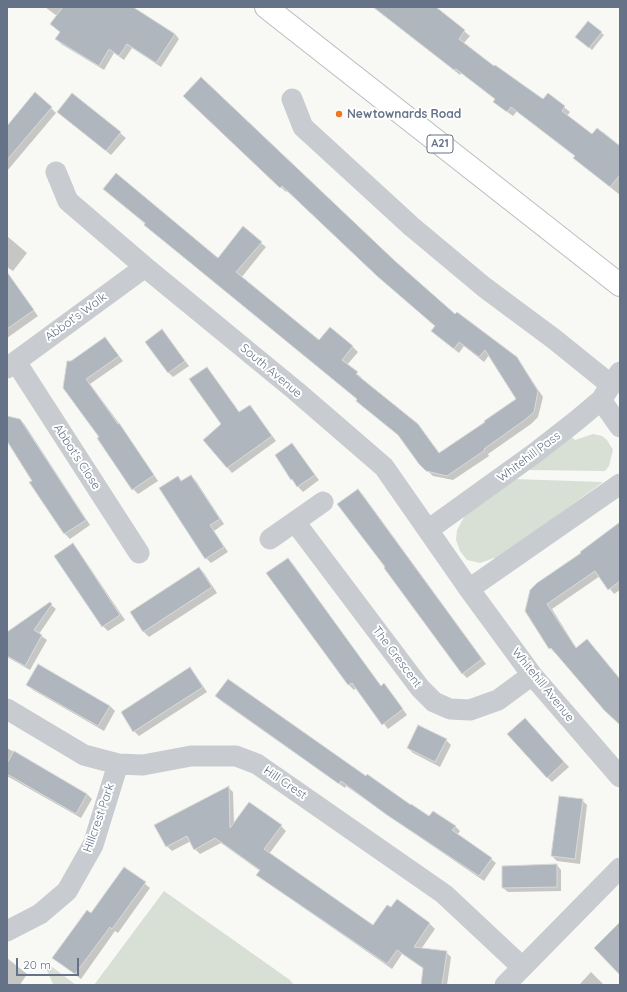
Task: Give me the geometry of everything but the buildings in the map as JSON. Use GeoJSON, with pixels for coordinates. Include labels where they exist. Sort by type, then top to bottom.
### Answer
{"type":"FeatureCollection","features":[{"type":"Feature","properties":{"kind":"main road","name":"A21"},"geometry":{"type":"LineString","coordinates":[[266,7],[620,285]]}},
{"type":"Feature","properties":{"kind":"street"},"geometry":{"type":"LineString","coordinates":[[292,99],[303,127],[411,226],[484,287],[554,339],[611,386],[620,427]]}},
{"type":"Feature","properties":{"kind":"street","name":"South Avenue"},"geometry":{"type":"LineString","coordinates":[[56,172],[68,201],[145,267],[302,396],[384,467],[469,589]]}},
{"type":"Feature","properties":{"kind":"street","name":"Abbot's Walk"},"geometry":{"type":"LineString","coordinates":[[11,365],[145,267]]}},
{"type":"Feature","properties":{"kind":"street","name":"Abbot's Close"},"geometry":{"type":"LineString","coordinates":[[11,365],[139,553]]}},
{"type":"Feature","properties":{"kind":"street","name":"Whitehill Pass"},"geometry":{"type":"LineString","coordinates":[[428,530],[535,453],[611,386]]}},
{"type":"Feature","properties":{"kind":"street"},"geometry":{"type":"LineString","coordinates":[[469,589],[620,484]]}},
{"type":"Feature","properties":{"kind":"street"},"geometry":{"type":"LineString","coordinates":[[270,539],[323,502]]}},
{"type":"Feature","properties":{"kind":"street","name":"The Crescent"},"geometry":{"type":"LineString","coordinates":[[295,522],[420,688],[434,702],[450,709],[470,710],[498,700],[532,675]]}},
{"type":"Feature","properties":{"kind":"street","name":"Whitehill Avenue"},"geometry":{"type":"LineString","coordinates":[[469,589],[532,675],[620,777]]}},
{"type":"Feature","properties":{"kind":"street","name":"Hill Crest"},"geometry":{"type":"LineString","coordinates":[[7,709],[84,755],[118,764],[143,765],[191,756],[236,756],[257,764],[444,894],[522,967]]}},
{"type":"Feature","properties":{"kind":"street","name":"Hillcrest Park"},"geometry":{"type":"LineString","coordinates":[[7,931],[40,914],[67,891],[93,845],[118,764]]}},
{"type":"Feature","properties":{"kind":"street"},"geometry":{"type":"LineString","coordinates":[[504,985],[620,868]]}},
{"type":"Feature","properties":{"kind":"shaded area"},"geometry":{"type":"Polygon","coordinates":[[[593,434],[602,436],[607,440],[613,450],[609,466],[605,471],[525,470],[572,437],[575,440],[593,434]]]}},
{"type":"Feature","properties":{"kind":"shaded area"},"geometry":{"type":"Polygon","coordinates":[[[514,479],[603,482],[496,560],[494,558],[480,563],[467,560],[460,551],[456,540],[457,530],[463,519],[468,511],[514,479]]]}},
{"type":"Feature","properties":{"kind":"shaded area"},"geometry":{"type":"Polygon","coordinates":[[[164,891],[290,980],[294,985],[94,985],[164,891]]]}},
{"type":"Feature","properties":{"kind":"shaded area"},"geometry":{"type":"Polygon","coordinates":[[[47,963],[76,985],[52,985],[53,984],[45,966],[47,963]]]}},
{"type":"Feature","properties":{"kind":"place","name":"Newtownards Road"},"geometry":{"type":"Point","coordinates":[339,114]}}]}
